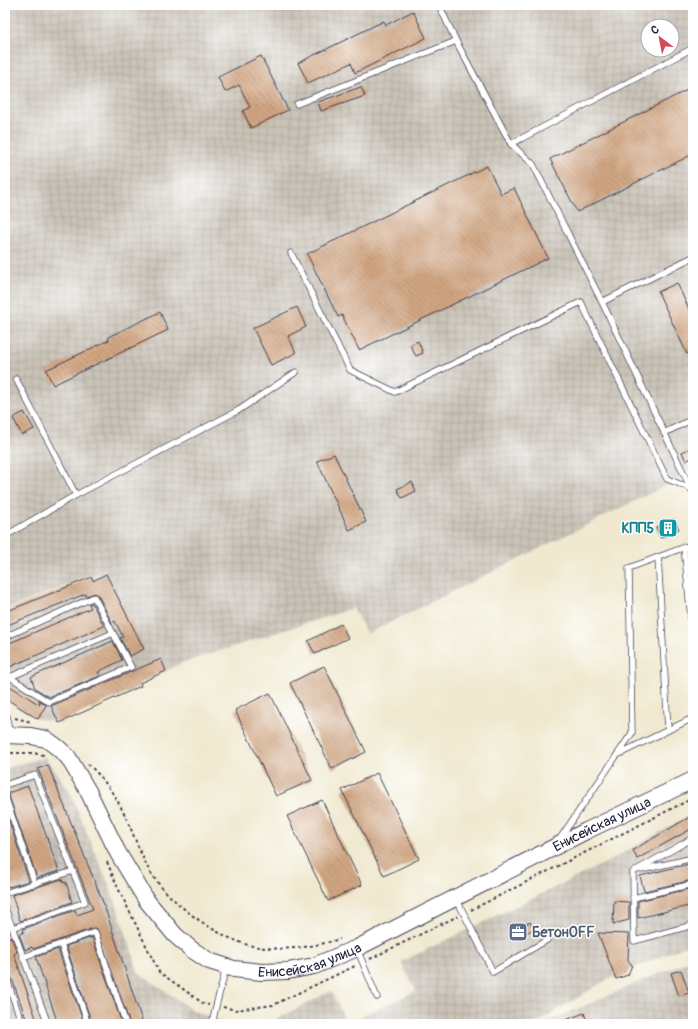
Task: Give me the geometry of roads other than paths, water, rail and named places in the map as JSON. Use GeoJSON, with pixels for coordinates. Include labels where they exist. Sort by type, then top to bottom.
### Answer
{"type":"FeatureCollection","features":[{"type":"Feature","properties":{"kind":"street","name":"Енисейская улица"},"geometry":{"type":"LineString","coordinates":[[7,735],[31,736],[46,739],[68,757],[88,791],[118,852],[147,902],[175,935],[191,949],[209,961],[234,969],[262,972],[288,971],[360,955],[456,898],[553,848],[693,780]]}},
{"type":"Feature","properties":{"kind":"lane"},"geometry":{"type":"LineString","coordinates":[[439,5],[456,41],[511,144],[533,164],[602,302],[692,491]]}},
{"type":"Feature","properties":{"kind":"lane"},"geometry":{"type":"LineString","coordinates":[[297,104],[456,41]]}},
{"type":"Feature","properties":{"kind":"lane"},"geometry":{"type":"LineString","coordinates":[[511,144],[693,48]]}},
{"type":"Feature","properties":{"kind":"lane"},"geometry":{"type":"LineString","coordinates":[[291,254],[350,370],[395,392],[581,302],[667,479],[692,491]]}},
{"type":"Feature","properties":{"kind":"lane"},"geometry":{"type":"LineString","coordinates":[[602,302],[693,257]]}},
{"type":"Feature","properties":{"kind":"lane"},"geometry":{"type":"LineString","coordinates":[[5,536],[76,496],[239,410],[296,372]]}},
{"type":"Feature","properties":{"kind":"lane"},"geometry":{"type":"LineString","coordinates":[[16,379],[76,496]]}},
{"type":"Feature","properties":{"kind":"lane"},"geometry":{"type":"LineString","coordinates":[[664,433],[693,419]]}},
{"type":"Feature","properties":{"kind":"lane"},"geometry":{"type":"LineString","coordinates":[[553,848],[632,733],[629,568],[693,544]]}},
{"type":"Feature","properties":{"kind":"lane"},"geometry":{"type":"LineString","coordinates":[[684,547],[693,639]]}},
{"type":"Feature","properties":{"kind":"lane"},"geometry":{"type":"LineString","coordinates":[[658,557],[668,730]]}},
{"type":"Feature","properties":{"kind":"lane"},"geometry":{"type":"LineString","coordinates":[[5,637],[94,597],[131,667],[49,702],[8,675]]}},
{"type":"Feature","properties":{"kind":"lane"},"geometry":{"type":"LineString","coordinates":[[8,675],[113,633]]}},
{"type":"Feature","properties":{"kind":"lane"},"geometry":{"type":"LineString","coordinates":[[6,715],[7,735]]}},
{"type":"Feature","properties":{"kind":"lane"},"geometry":{"type":"LineString","coordinates":[[617,756],[693,718]]}},
{"type":"Feature","properties":{"kind":"lane"},"geometry":{"type":"LineString","coordinates":[[5,785],[35,775],[85,902],[13,928]]}},
{"type":"Feature","properties":{"kind":"lane"},"geometry":{"type":"LineString","coordinates":[[5,796],[35,884]]}},
{"type":"Feature","properties":{"kind":"lane"},"geometry":{"type":"LineString","coordinates":[[633,872],[693,838]]}},
{"type":"Feature","properties":{"kind":"lane"},"geometry":{"type":"LineString","coordinates":[[633,872],[693,858]]}},
{"type":"Feature","properties":{"kind":"lane"},"geometry":{"type":"LineString","coordinates":[[5,894],[73,871]]}},
{"type":"Feature","properties":{"kind":"lane"},"geometry":{"type":"LineString","coordinates":[[633,872],[634,941],[693,925]]}},
{"type":"Feature","properties":{"kind":"lane"},"geometry":{"type":"LineString","coordinates":[[633,898],[693,884]]}},
{"type":"Feature","properties":{"kind":"lane"},"geometry":{"type":"LineString","coordinates":[[456,898],[493,972],[547,940]]}},
{"type":"Feature","properties":{"kind":"lane"},"geometry":{"type":"LineString","coordinates":[[5,908],[48,1024]]}},
{"type":"Feature","properties":{"kind":"lane"},"geometry":{"type":"LineString","coordinates":[[23,957],[95,932],[126,1024]]}},
{"type":"Feature","properties":{"kind":"lane"},"geometry":{"type":"LineString","coordinates":[[61,944],[88,1024]]}},
{"type":"Feature","properties":{"kind":"lane"},"geometry":{"type":"LineString","coordinates":[[360,955],[377,997]]}},
{"type":"Feature","properties":{"kind":"lane"},"geometry":{"type":"LineString","coordinates":[[212,1024],[226,966]]}},
{"type":"Feature","properties":{"kind":"lane"},"geometry":{"type":"LineString","coordinates":[[5,974],[22,1024]]}},
{"type":"Feature","properties":{"kind":"place","name":"КПП5"},"geometry":{"type":"Point","coordinates":[668,528]}},
{"type":"Feature","properties":{"kind":"place","name":"БетонOFF"},"geometry":{"type":"Point","coordinates":[518,932]}}]}
